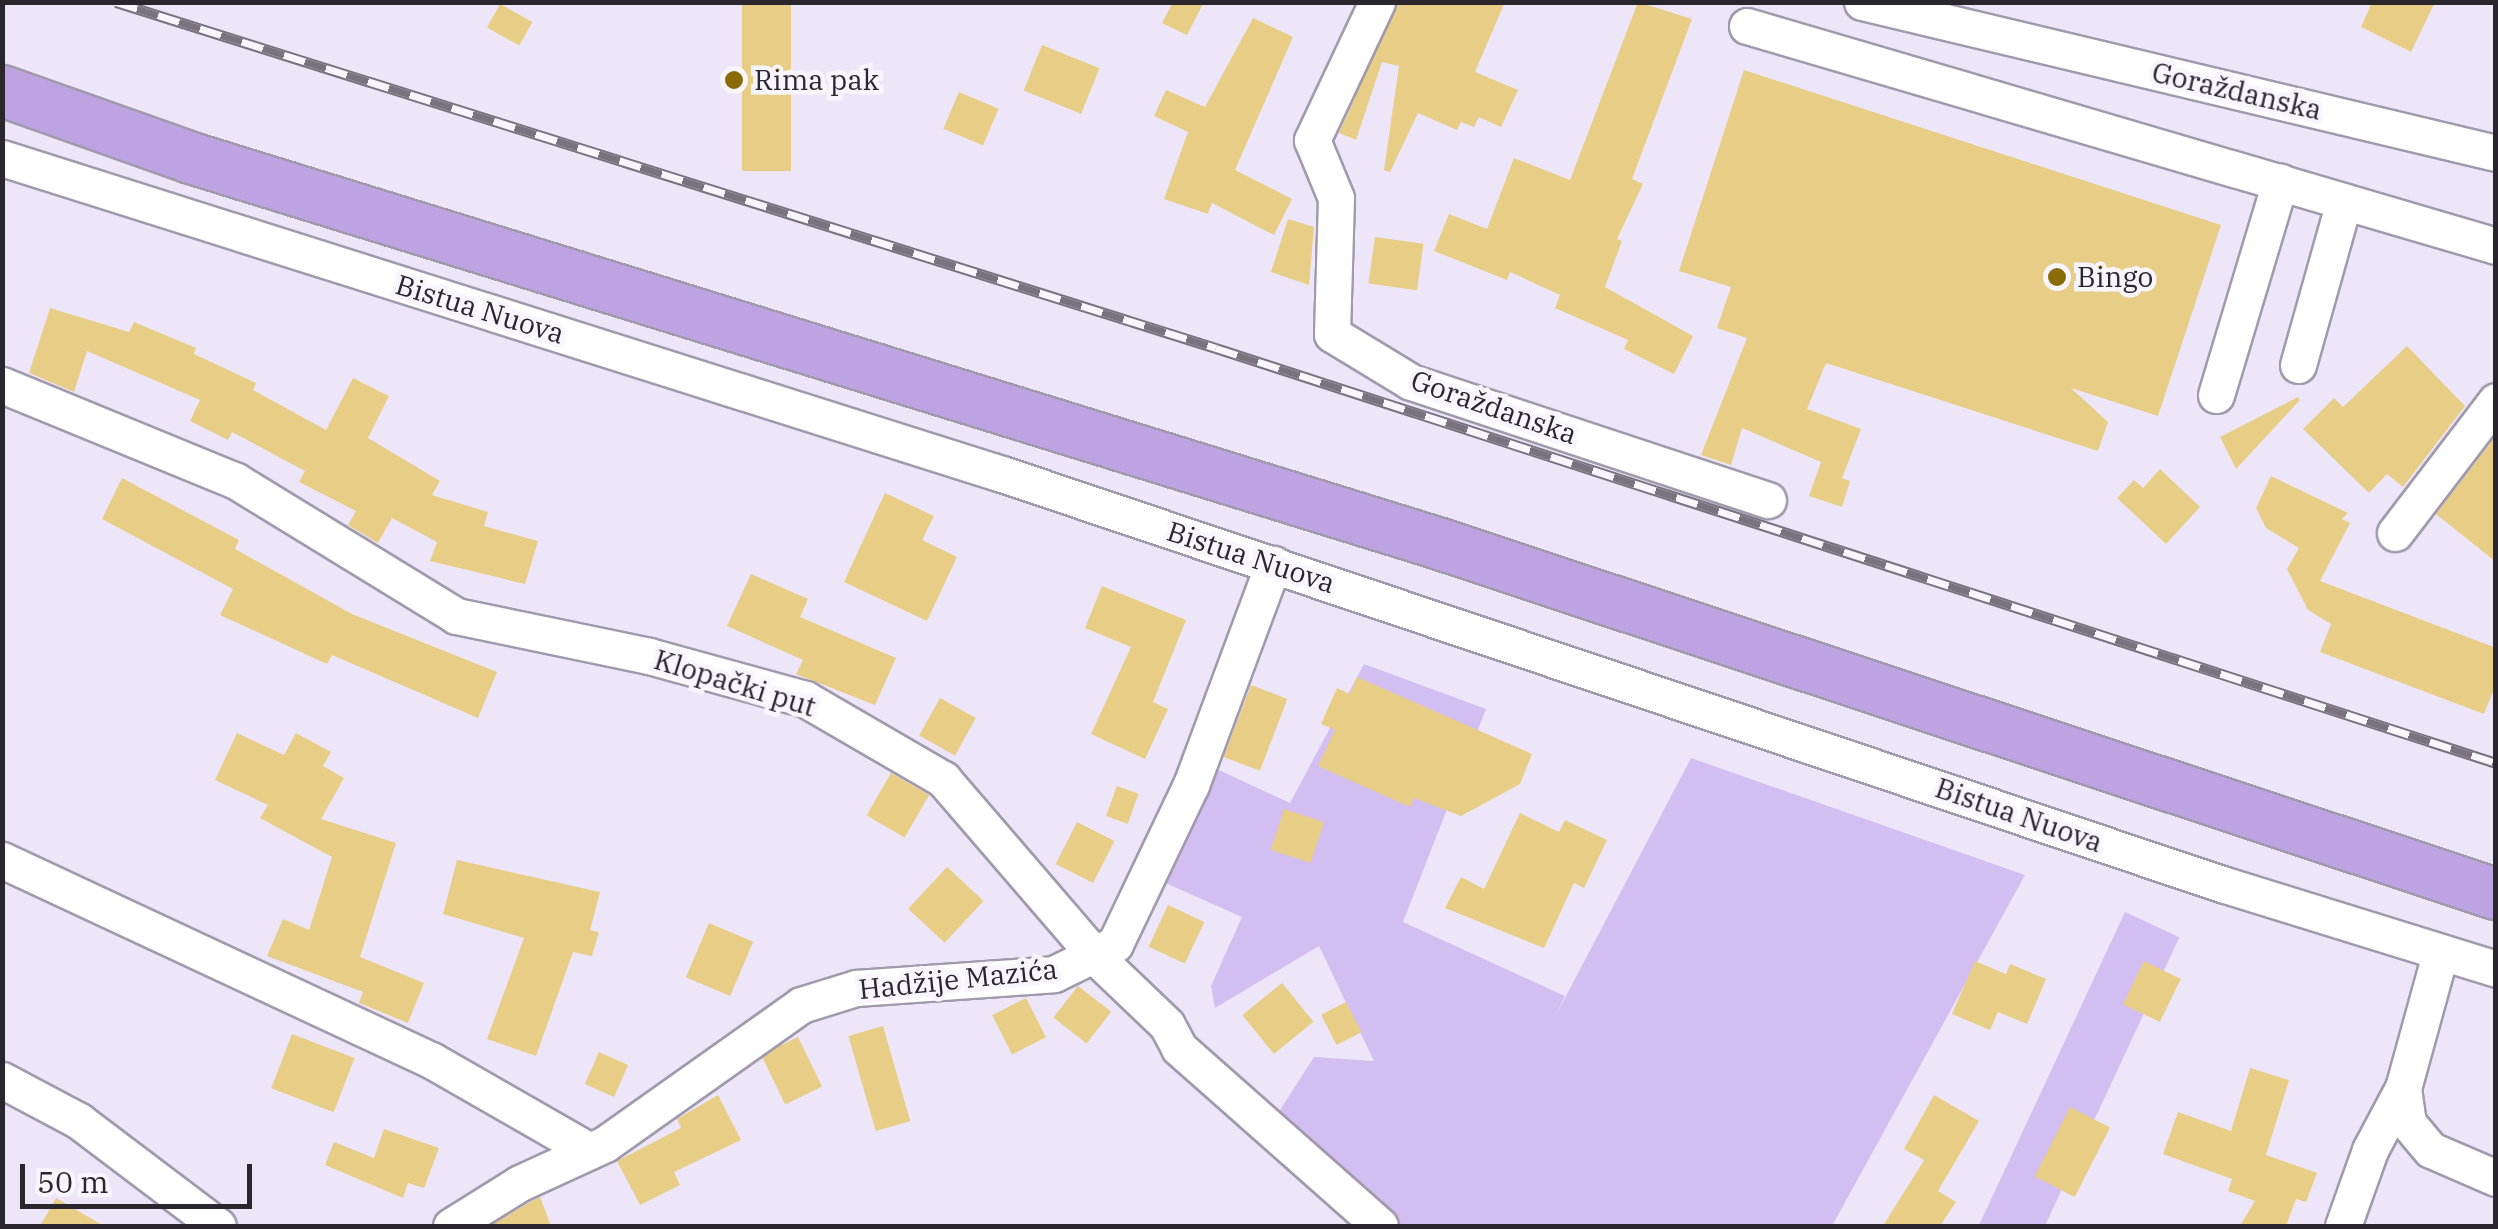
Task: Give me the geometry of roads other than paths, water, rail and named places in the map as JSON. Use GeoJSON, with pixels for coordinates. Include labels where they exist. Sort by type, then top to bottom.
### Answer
{"type":"FeatureCollection","features":[{"type":"Feature","properties":{"kind":"highway"},"geometry":{"type":"LineString","coordinates":[[2,90],[191,158],[1440,544],[2496,894]]}},
{"type":"Feature","properties":{"kind":"street","name":"Goraždanska"},"geometry":{"type":"LineString","coordinates":[[1377,2],[1312,140],[1336,198],[1332,334],[1411,382],[1768,500]]}},
{"type":"Feature","properties":{"kind":"street","name":"Goraždanska"},"geometry":{"type":"LineString","coordinates":[[1862,2],[2496,153]]}},
{"type":"Feature","properties":{"kind":"street"},"geometry":{"type":"LineString","coordinates":[[1747,26],[2496,246]]}},
{"type":"Feature","properties":{"kind":"street","name":"Bistua Nuova"},"geometry":{"type":"LineString","coordinates":[[2,158],[1273,564],[2440,954],[2496,969]]}},
{"type":"Feature","properties":{"kind":"street"},"geometry":{"type":"LineString","coordinates":[[2216,396],[2280,181]]}},
{"type":"Feature","properties":{"kind":"street"},"geometry":{"type":"LineString","coordinates":[[2298,365],[2344,201]]}},
{"type":"Feature","properties":{"kind":"street","name":"Klopački put"},"geometry":{"type":"LineString","coordinates":[[2,385],[236,481],[456,616],[648,656],[805,699],[943,779],[1097,958],[1142,996],[1179,1048],[1380,1226]]}},
{"type":"Feature","properties":{"kind":"street"},"geometry":{"type":"LineString","coordinates":[[2395,533],[2496,401]]}},
{"type":"Feature","properties":{"kind":"street","name":"Hadžije Mazića"},"geometry":{"type":"LineString","coordinates":[[451,1226],[520,1182],[590,1151],[801,1005],[856,988],[1054,974],[1097,958],[1116,944],[1145,893],[1273,564]]}},
{"type":"Feature","properties":{"kind":"street"},"geometry":{"type":"LineString","coordinates":[[2,860],[431,1060],[590,1151]]}},
{"type":"Feature","properties":{"kind":"street"},"geometry":{"type":"LineString","coordinates":[[2342,1226],[2402,1088],[2440,954]]}},
{"type":"Feature","properties":{"kind":"street"},"geometry":{"type":"LineString","coordinates":[[2,1080],[79,1121],[218,1226]]}},
{"type":"Feature","properties":{"kind":"street"},"geometry":{"type":"LineString","coordinates":[[2402,1088],[2408,1123],[2431,1150],[2496,1178]]}},
{"type":"Feature","properties":{"kind":"railway"},"geometry":{"type":"LineString","coordinates":[[116,2],[1216,348],[2496,763]]}},
{"type":"Feature","properties":{"kind":"place","name":"Rima pak"},"geometry":{"type":"Point","coordinates":[734,80]}},
{"type":"Feature","properties":{"kind":"place","name":"Bingo"},"geometry":{"type":"Point","coordinates":[2057,277]}}]}
